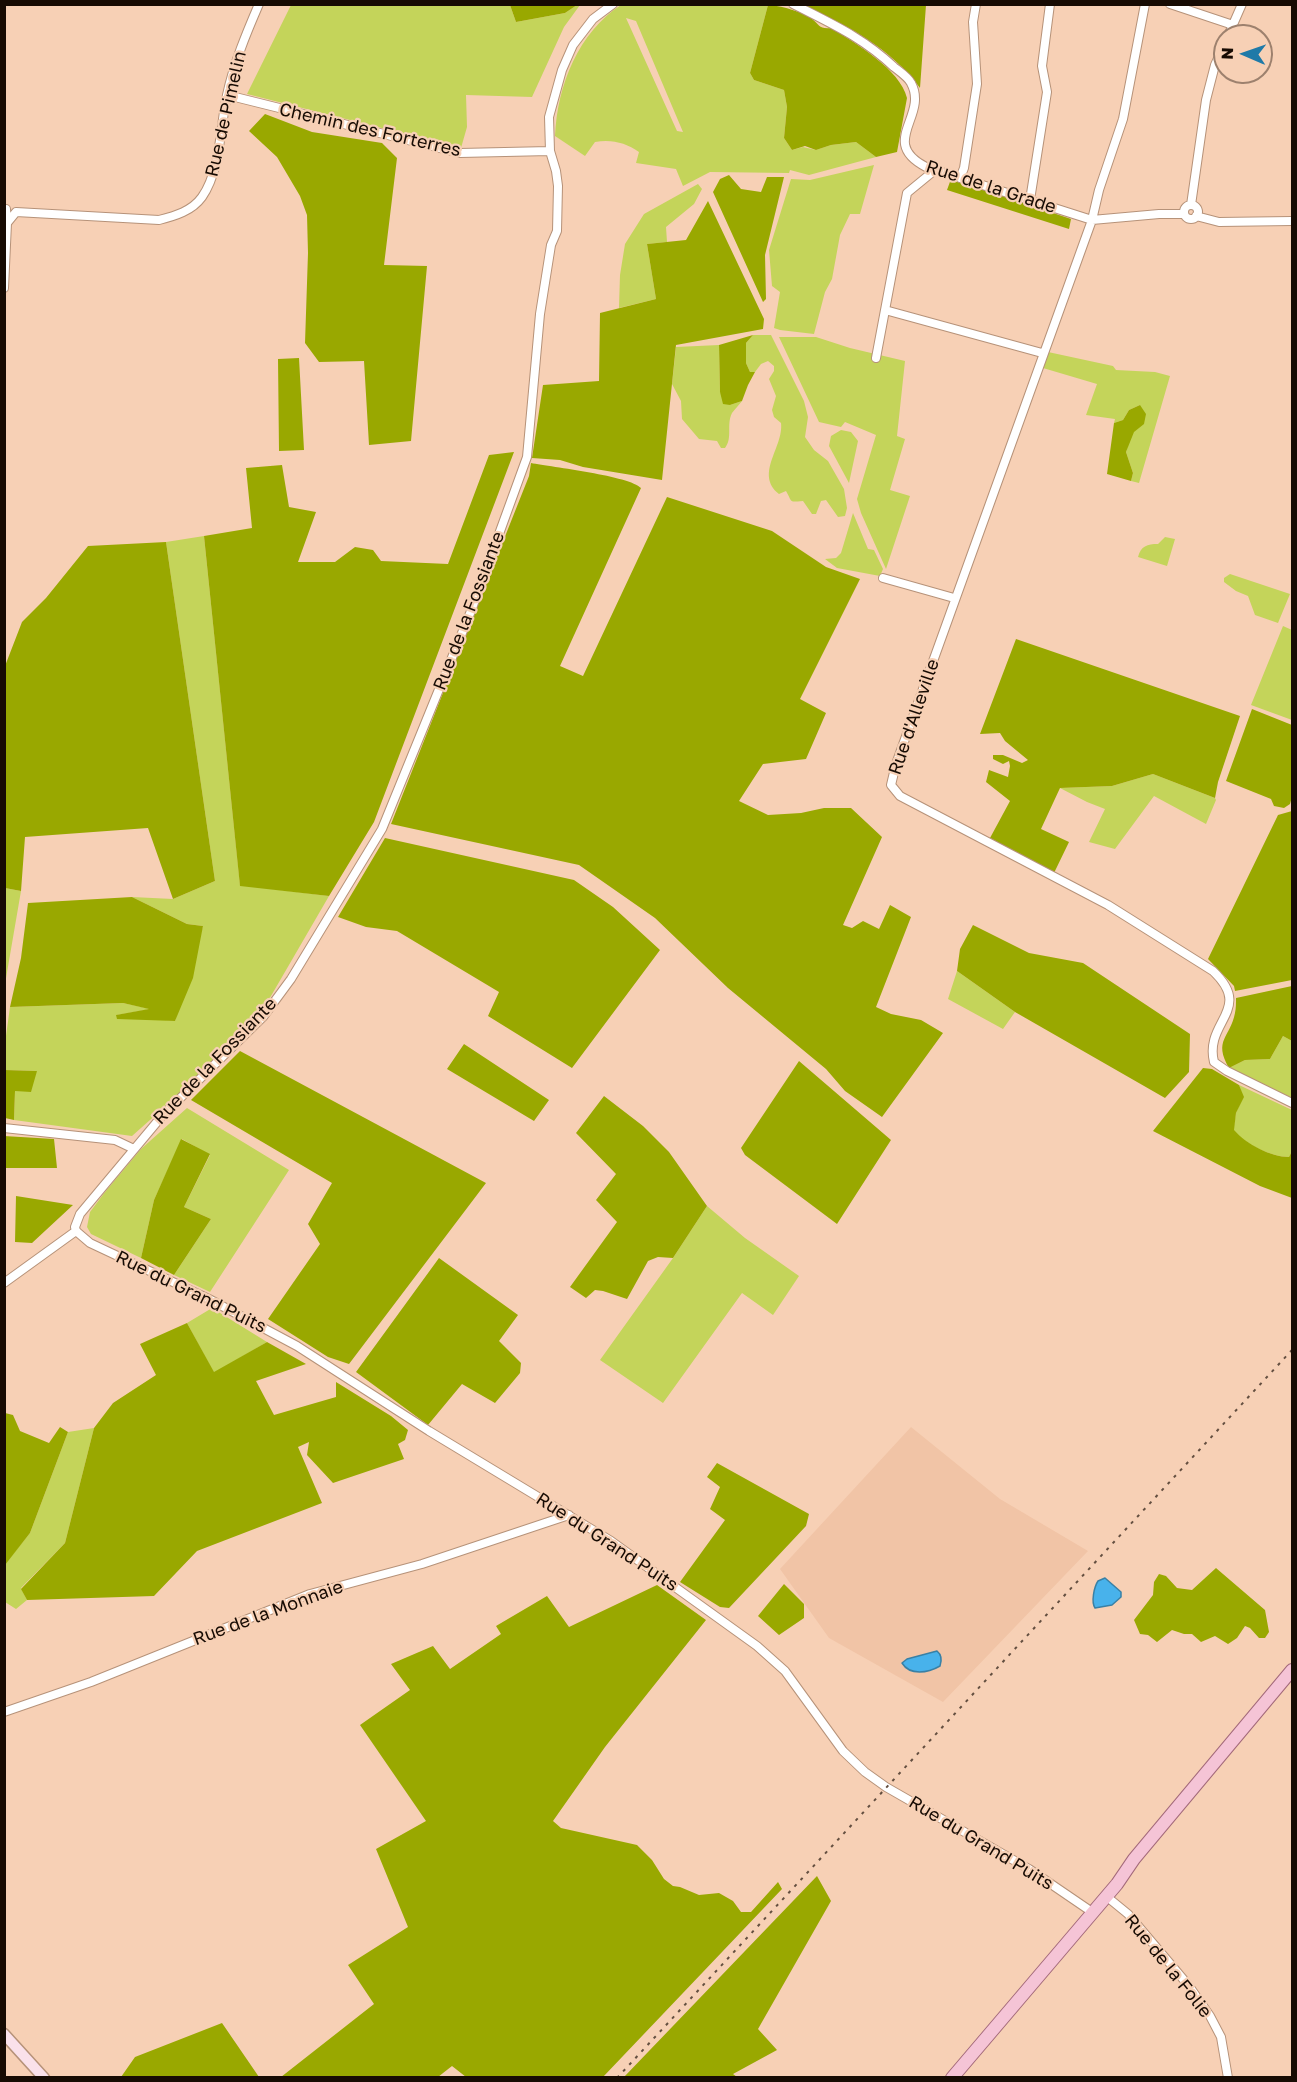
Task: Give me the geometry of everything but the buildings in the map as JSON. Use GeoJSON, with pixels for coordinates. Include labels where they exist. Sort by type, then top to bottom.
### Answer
{"type":"FeatureCollection","features":[{"type":"Feature","properties":{"kind":"main road"},"geometry":{"type":"LineString","coordinates":[[953,2077],[1293,1670]]}},
{"type":"Feature","properties":{"kind":"main road"},"geometry":{"type":"LineString","coordinates":[[4,2034],[44,2078]]}},
{"type":"Feature","properties":{"kind":"street","name":"Rue de Pimelin"},"geometry":{"type":"LineString","coordinates":[[5,209],[16,212],[159,220],[177,216],[188,210],[201,198],[214,169],[227,95],[237,59],[259,4]]}},
{"type":"Feature","properties":{"kind":"street","name":"Rue de la Fossiante"},"geometry":{"type":"LineString","coordinates":[[134,1149],[162,1116],[263,1017],[291,979],[382,829],[471,611],[527,457],[540,314],[551,245],[556,231],[558,186],[550,151],[549,117],[562,69],[573,45],[585,27],[613,4]]}},
{"type":"Feature","properties":{"kind":"street","name":"Rue de la Grade"},"geometry":{"type":"LineString","coordinates":[[793,4],[844,29],[874,48],[910,81],[915,106],[904,144],[906,152],[913,160],[935,170],[1092,220],[1184,213]]}},
{"type":"Feature","properties":{"kind":"street"},"geometry":{"type":"LineString","coordinates":[[960,178],[964,168],[977,84],[973,22],[976,4]]}},
{"type":"Feature","properties":{"kind":"street"},"geometry":{"type":"LineString","coordinates":[[1030,200],[1047,92],[1042,66],[1050,4]]}},
{"type":"Feature","properties":{"kind":"street","name":"Rue d'Alleville"},"geometry":{"type":"LineString","coordinates":[[1145,4],[1123,119],[1099,190],[1092,220],[954,598],[891,780],[894,790],[900,796],[1108,905],[1213,971],[1225,983],[1229,996],[1229,1007],[1213,1037],[1214,1062],[1227,1071],[1293,1103]]}},
{"type":"Feature","properties":{"kind":"street"},"geometry":{"type":"LineString","coordinates":[[1170,4],[1230,24]]}},
{"type":"Feature","properties":{"kind":"street"},"geometry":{"type":"LineString","coordinates":[[1233,24],[1242,4]]}},
{"type":"Feature","properties":{"kind":"street"},"geometry":{"type":"LineString","coordinates":[[1191,206],[1206,100],[1213,73]]}},
{"type":"Feature","properties":{"kind":"street","name":"Chemin des Forterres"},"geometry":{"type":"LineString","coordinates":[[227,95],[460,153],[550,151]]}},
{"type":"Feature","properties":{"kind":"street"},"geometry":{"type":"LineString","coordinates":[[876,357],[907,193],[935,170]]}},
{"type":"Feature","properties":{"kind":"street"},"geometry":{"type":"LineString","coordinates":[[1196,216],[1196,208],[1186,207],[1184,213],[1189,219],[1196,216],[1219,222],[1293,221]]}},
{"type":"Feature","properties":{"kind":"street"},"geometry":{"type":"LineString","coordinates":[[4,288],[7,223],[5,209]]}},
{"type":"Feature","properties":{"kind":"street"},"geometry":{"type":"LineString","coordinates":[[7,223],[16,212]]}},
{"type":"Feature","properties":{"kind":"street"},"geometry":{"type":"LineString","coordinates":[[885,310],[1042,353]]}},
{"type":"Feature","properties":{"kind":"street"},"geometry":{"type":"LineString","coordinates":[[883,578],[954,598]]}},
{"type":"Feature","properties":{"kind":"street"},"geometry":{"type":"LineString","coordinates":[[4,1128],[115,1140],[134,1149],[80,1214],[75,1227],[76,1231],[4,1283]]}},
{"type":"Feature","properties":{"kind":"street","name":"Rue du Grand Puits"},"geometry":{"type":"LineString","coordinates":[[76,1231],[90,1244],[209,1299],[297,1346],[429,1431],[611,1541],[772,1659],[785,1671],[834,1740],[865,1772],[886,1787],[1029,1869],[1092,1912]]}},
{"type":"Feature","properties":{"kind":"street","name":"Rue de la Monnaie"},"geometry":{"type":"LineString","coordinates":[[4,1712],[91,1682],[310,1594],[422,1564],[569,1515]]}},
{"type":"Feature","properties":{"kind":"street","name":"Rue de la Folie"},"geometry":{"type":"LineString","coordinates":[[1106,1896],[1128,1914],[1189,1986],[1210,2016],[1221,2037],[1228,2078]]}},
{"type":"Feature","properties":{"kind":"shaded area"},"geometry":{"type":"Polygon","coordinates":[[[911,1427],[1000,1499],[1088,1551],[943,1702],[829,1638],[780,1569],[911,1427]]]}},
{"type":"Feature","properties":{"kind":"green space"},"geometry":{"type":"Polygon","coordinates":[[[510,4],[577,5],[565,13],[516,22],[510,4]]]}},
{"type":"Feature","properties":{"kind":"green space"},"geometry":{"type":"Polygon","coordinates":[[[291,5],[510,5],[516,22],[565,13],[580,5],[564,27],[532,97],[466,95],[467,127],[461,148],[247,94],[291,5]]]}},
{"type":"Feature","properties":{"kind":"green space"},"geometry":{"type":"Polygon","coordinates":[[[621,5],[768,5],[750,73],[754,80],[784,90],[787,107],[784,138],[792,150],[803,147],[816,150],[831,145],[856,142],[876,157],[809,175],[790,170],[789,173],[710,172],[683,186],[676,169],[636,163],[639,152],[624,144],[613,141],[595,142],[585,156],[555,136],[557,117],[560,98],[573,62],[582,45],[606,16],[621,5]],[[626,18],[677,131],[683,132],[636,21],[626,18]]]}},
{"type":"Feature","properties":{"kind":"green space"},"geometry":{"type":"Polygon","coordinates":[[[768,5],[796,11],[811,18],[822,27],[832,28],[876,58],[896,77],[907,98],[897,152],[876,157],[856,142],[831,145],[816,150],[805,146],[792,150],[784,138],[787,107],[784,90],[754,80],[750,73],[768,5]]]}},
{"type":"Feature","properties":{"kind":"green space"},"geometry":{"type":"Polygon","coordinates":[[[804,5],[926,5],[920,88],[896,61],[867,39],[804,5]]]}},
{"type":"Feature","properties":{"kind":"green space"},"geometry":{"type":"Polygon","coordinates":[[[265,114],[312,132],[382,143],[397,158],[384,265],[427,266],[411,441],[369,445],[364,361],[319,362],[305,343],[307,215],[300,196],[277,157],[249,131],[265,114]]]}},
{"type":"Feature","properties":{"kind":"green space"},"geometry":{"type":"Polygon","coordinates":[[[874,165],[860,214],[850,214],[840,235],[832,279],[825,292],[814,334],[774,328],[780,292],[772,286],[769,250],[791,179],[810,180],[874,165]]]}},
{"type":"Feature","properties":{"kind":"green space"},"geometry":{"type":"Polygon","coordinates":[[[729,175],[741,189],[761,192],[767,177],[784,177],[765,255],[766,299],[763,302],[713,192],[720,179],[729,175]]]}},
{"type":"Feature","properties":{"kind":"green space"},"geometry":{"type":"Polygon","coordinates":[[[951,179],[1071,219],[1069,229],[947,190],[951,179]]]}},
{"type":"Feature","properties":{"kind":"green space"},"geometry":{"type":"Polygon","coordinates":[[[698,184],[702,189],[694,204],[666,227],[667,242],[647,244],[656,299],[619,308],[620,275],[625,244],[644,214],[698,184]]]}},
{"type":"Feature","properties":{"kind":"green space"},"geometry":{"type":"Polygon","coordinates":[[[708,201],[764,319],[763,329],[676,345],[662,480],[583,467],[560,460],[532,458],[543,385],[599,381],[600,313],[656,299],[647,244],[686,240],[708,201]]]}},
{"type":"Feature","properties":{"kind":"green space"},"geometry":{"type":"Polygon","coordinates":[[[753,335],[771,335],[804,401],[808,417],[805,437],[814,450],[828,461],[844,489],[847,508],[845,516],[838,517],[826,500],[821,501],[816,514],[812,514],[803,501],[792,501],[786,491],[779,494],[772,486],[769,469],[781,432],[781,423],[774,417],[772,410],[776,396],[769,379],[774,366],[768,361],[761,364],[755,372],[750,372],[746,363],[746,343],[753,335]]]}},
{"type":"Feature","properties":{"kind":"green space"},"geometry":{"type":"Polygon","coordinates":[[[753,335],[746,343],[746,363],[750,372],[755,372],[742,401],[730,405],[723,404],[720,392],[719,345],[753,335]]]}},
{"type":"Feature","properties":{"kind":"green space"},"geometry":{"type":"Polygon","coordinates":[[[779,337],[816,337],[905,361],[897,436],[905,439],[890,490],[910,496],[886,569],[857,499],[876,435],[845,422],[841,427],[819,422],[779,337]]]}},
{"type":"Feature","properties":{"kind":"green space"},"geometry":{"type":"Polygon","coordinates":[[[719,345],[720,392],[730,405],[742,401],[730,418],[729,440],[725,448],[721,448],[717,441],[699,439],[682,419],[681,401],[672,384],[676,347],[719,345]]]}},
{"type":"Feature","properties":{"kind":"green space"},"geometry":{"type":"Polygon","coordinates":[[[1048,352],[1113,366],[1116,370],[1155,372],[1170,376],[1139,483],[1131,481],[1133,473],[1126,452],[1140,405],[1129,410],[1123,420],[1114,423],[1115,419],[1086,415],[1097,384],[1043,368],[1048,352]]]}},
{"type":"Feature","properties":{"kind":"green space"},"geometry":{"type":"Polygon","coordinates":[[[299,358],[304,450],[279,451],[278,359],[299,358]]]}},
{"type":"Feature","properties":{"kind":"green space"},"geometry":{"type":"Polygon","coordinates":[[[1140,405],[1146,414],[1144,424],[1134,432],[1126,452],[1133,473],[1131,481],[1107,474],[1114,423],[1123,420],[1129,410],[1140,405]]]}},
{"type":"Feature","properties":{"kind":"green space"},"geometry":{"type":"Polygon","coordinates":[[[841,430],[851,432],[858,441],[849,483],[829,446],[831,436],[841,430]]]}},
{"type":"Feature","properties":{"kind":"green space"},"geometry":{"type":"Polygon","coordinates":[[[514,452],[374,822],[329,896],[240,886],[204,536],[252,528],[246,468],[282,465],[289,507],[316,512],[298,562],[335,562],[355,547],[373,550],[381,561],[448,564],[489,455],[514,452]]]}},
{"type":"Feature","properties":{"kind":"green space"},"geometry":{"type":"Polygon","coordinates":[[[531,463],[607,476],[641,488],[560,666],[583,676],[667,497],[772,531],[826,567],[860,579],[800,699],[826,713],[806,759],[763,764],[739,801],[768,815],[801,813],[824,808],[851,808],[882,837],[843,925],[852,928],[863,921],[879,929],[890,905],[911,917],[876,1007],[891,1014],[921,1020],[943,1033],[882,1117],[845,1091],[826,1069],[728,988],[655,918],[579,865],[391,824],[529,476],[531,463]]]}},
{"type":"Feature","properties":{"kind":"green space"},"geometry":{"type":"Polygon","coordinates":[[[853,513],[868,549],[874,550],[883,569],[880,576],[837,568],[825,559],[836,558],[841,553],[853,513]]]}},
{"type":"Feature","properties":{"kind":"green space"},"geometry":{"type":"Polygon","coordinates":[[[204,536],[240,885],[329,896],[264,1008],[186,1088],[132,1136],[14,1120],[15,1091],[37,1071],[5,1070],[5,1043],[10,1007],[123,1003],[151,1009],[117,1015],[175,1021],[203,926],[187,924],[132,897],[173,899],[215,881],[166,542],[204,536]]]}},
{"type":"Feature","properties":{"kind":"green space"},"geometry":{"type":"Polygon","coordinates":[[[1165,537],[1175,539],[1167,566],[1138,557],[1145,546],[1158,544],[1165,537]]]}},
{"type":"Feature","properties":{"kind":"green space"},"geometry":{"type":"Polygon","coordinates":[[[166,542],[215,881],[173,899],[148,828],[25,837],[21,891],[5,888],[5,666],[22,622],[46,598],[88,546],[166,542]]]}},
{"type":"Feature","properties":{"kind":"green space"},"geometry":{"type":"Polygon","coordinates":[[[1230,574],[1290,594],[1278,623],[1255,615],[1248,596],[1224,582],[1224,578],[1230,574]]]}},
{"type":"Feature","properties":{"kind":"green space"},"geometry":{"type":"Polygon","coordinates":[[[1283,626],[1292,630],[1292,720],[1251,705],[1283,626]]]}},
{"type":"Feature","properties":{"kind":"green space"},"geometry":{"type":"Polygon","coordinates":[[[1016,639],[1240,716],[1215,798],[1153,774],[1112,786],[1060,788],[1041,829],[1069,842],[1054,873],[990,838],[1010,801],[986,782],[989,770],[1008,777],[1009,761],[1003,764],[993,759],[993,755],[1003,755],[1022,763],[1028,760],[1005,741],[1000,733],[980,734],[1016,639]]]}},
{"type":"Feature","properties":{"kind":"green space"},"geometry":{"type":"Polygon","coordinates":[[[1252,709],[1292,725],[1292,797],[1290,804],[1284,808],[1274,806],[1271,799],[1226,781],[1252,709]]]}},
{"type":"Feature","properties":{"kind":"green space"},"geometry":{"type":"Polygon","coordinates":[[[1153,774],[1215,798],[1206,824],[1154,796],[1115,849],[1089,842],[1105,809],[1060,788],[1112,786],[1153,774]]]}},
{"type":"Feature","properties":{"kind":"green space"},"geometry":{"type":"Polygon","coordinates":[[[1292,811],[1292,980],[1235,991],[1234,986],[1208,959],[1278,815],[1292,811]]]}},
{"type":"Feature","properties":{"kind":"green space"},"geometry":{"type":"Polygon","coordinates":[[[385,838],[574,880],[613,907],[660,950],[572,1068],[488,1016],[499,992],[397,931],[366,927],[338,917],[385,838]]]}},
{"type":"Feature","properties":{"kind":"green space"},"geometry":{"type":"Polygon","coordinates":[[[4,888],[21,891],[5,984],[4,888]]]}},
{"type":"Feature","properties":{"kind":"green space"},"geometry":{"type":"Polygon","coordinates":[[[132,897],[187,924],[203,926],[193,978],[175,1021],[117,1019],[116,1015],[149,1009],[123,1003],[10,1007],[21,958],[28,903],[132,897]]]}},
{"type":"Feature","properties":{"kind":"green space"},"geometry":{"type":"Polygon","coordinates":[[[973,925],[1029,953],[1083,963],[1190,1034],[1189,1072],[1165,1098],[1015,1012],[957,971],[960,949],[973,925]]]}},
{"type":"Feature","properties":{"kind":"green space"},"geometry":{"type":"Polygon","coordinates":[[[957,971],[1015,1012],[1003,1029],[948,999],[957,971]]]}},
{"type":"Feature","properties":{"kind":"green space"},"geometry":{"type":"Polygon","coordinates":[[[1292,986],[1292,1041],[1283,1036],[1270,1059],[1245,1060],[1229,1068],[1222,1051],[1224,1039],[1233,1021],[1236,998],[1292,986]]]}},
{"type":"Feature","properties":{"kind":"green space"},"geometry":{"type":"Polygon","coordinates":[[[1283,1036],[1292,1041],[1292,1098],[1229,1068],[1245,1060],[1270,1059],[1283,1036]]]}},
{"type":"Feature","properties":{"kind":"green space"},"geometry":{"type":"Polygon","coordinates":[[[464,1044],[549,1100],[534,1121],[447,1069],[464,1044]]]}},
{"type":"Feature","properties":{"kind":"green space"},"geometry":{"type":"Polygon","coordinates":[[[240,1051],[486,1183],[349,1364],[328,1357],[268,1319],[320,1244],[308,1224],[332,1183],[191,1100],[240,1051]]]}},
{"type":"Feature","properties":{"kind":"green space"},"geometry":{"type":"Polygon","coordinates":[[[799,1061],[891,1140],[837,1224],[745,1155],[741,1148],[799,1061]]]}},
{"type":"Feature","properties":{"kind":"green space"},"geometry":{"type":"Polygon","coordinates":[[[1203,1068],[1212,1069],[1239,1085],[1244,1097],[1236,1113],[1234,1130],[1239,1135],[1259,1149],[1274,1155],[1289,1157],[1292,1151],[1292,1198],[1260,1186],[1153,1131],[1203,1068]]]}},
{"type":"Feature","properties":{"kind":"green space"},"geometry":{"type":"Polygon","coordinates":[[[5,1070],[37,1071],[31,1092],[15,1091],[14,1120],[5,1118],[5,1070]]]}},
{"type":"Feature","properties":{"kind":"green space"},"geometry":{"type":"Polygon","coordinates":[[[1239,1085],[1292,1110],[1292,1151],[1289,1157],[1274,1155],[1259,1149],[1233,1131],[1236,1113],[1243,1097],[1239,1085]]]}},
{"type":"Feature","properties":{"kind":"green space"},"geometry":{"type":"Polygon","coordinates":[[[604,1096],[643,1126],[669,1152],[707,1206],[673,1258],[658,1257],[648,1261],[627,1299],[595,1290],[586,1298],[570,1287],[617,1222],[596,1200],[616,1174],[576,1133],[604,1096]]]}},
{"type":"Feature","properties":{"kind":"green space"},"geometry":{"type":"Polygon","coordinates":[[[187,1108],[289,1170],[210,1292],[174,1275],[211,1219],[184,1207],[210,1155],[182,1139],[154,1200],[141,1258],[91,1234],[87,1227],[90,1212],[141,1149],[187,1108]]]}},
{"type":"Feature","properties":{"kind":"green space"},"geometry":{"type":"Polygon","coordinates":[[[4,1136],[54,1139],[57,1168],[5,1168],[4,1136]]]}},
{"type":"Feature","properties":{"kind":"green space"},"geometry":{"type":"Polygon","coordinates":[[[181,1139],[210,1154],[184,1207],[211,1219],[174,1275],[141,1258],[154,1200],[181,1139]]]}},
{"type":"Feature","properties":{"kind":"green space"},"geometry":{"type":"Polygon","coordinates":[[[16,1196],[73,1205],[32,1243],[15,1242],[16,1196]]]}},
{"type":"Feature","properties":{"kind":"green space"},"geometry":{"type":"Polygon","coordinates":[[[707,1206],[745,1238],[799,1276],[773,1315],[742,1293],[663,1403],[600,1360],[707,1206]]]}},
{"type":"Feature","properties":{"kind":"green space"},"geometry":{"type":"Polygon","coordinates":[[[439,1258],[518,1315],[499,1341],[521,1363],[520,1373],[495,1403],[462,1384],[428,1425],[356,1372],[439,1258]]]}},
{"type":"Feature","properties":{"kind":"green space"},"geometry":{"type":"Polygon","coordinates":[[[212,1308],[267,1342],[214,1373],[187,1323],[212,1308]]]}},
{"type":"Feature","properties":{"kind":"green space"},"geometry":{"type":"Polygon","coordinates":[[[187,1323],[214,1372],[267,1342],[306,1364],[256,1381],[274,1415],[336,1397],[336,1382],[391,1416],[408,1430],[405,1440],[398,1444],[404,1459],[333,1483],[307,1455],[309,1442],[298,1447],[322,1503],[197,1551],[154,1596],[27,1600],[21,1589],[65,1543],[94,1428],[113,1403],[156,1375],[140,1344],[187,1323]]]}},
{"type":"Feature","properties":{"kind":"green space"},"geometry":{"type":"Polygon","coordinates":[[[5,1413],[13,1415],[20,1431],[49,1443],[60,1427],[68,1432],[30,1533],[5,1565],[5,1413]]]}},
{"type":"Feature","properties":{"kind":"green space"},"geometry":{"type":"Polygon","coordinates":[[[94,1428],[65,1543],[21,1588],[27,1600],[16,1609],[5,1602],[4,1565],[30,1533],[68,1432],[94,1428]]]}},
{"type":"Feature","properties":{"kind":"green space"},"geometry":{"type":"Polygon","coordinates":[[[717,1463],[809,1514],[806,1526],[729,1608],[720,1607],[680,1582],[725,1520],[710,1509],[720,1487],[707,1477],[717,1463]]]}},
{"type":"Feature","properties":{"kind":"green space"},"geometry":{"type":"Polygon","coordinates":[[[1216,1568],[1265,1610],[1269,1632],[1265,1638],[1259,1638],[1245,1626],[1237,1638],[1228,1644],[1215,1636],[1201,1642],[1192,1634],[1172,1630],[1157,1642],[1148,1635],[1140,1634],[1134,1620],[1153,1595],[1154,1582],[1159,1574],[1166,1576],[1177,1588],[1192,1590],[1216,1568]]]}},
{"type":"Feature","properties":{"kind":"green space"},"geometry":{"type":"Polygon","coordinates":[[[784,1584],[804,1604],[804,1618],[779,1635],[758,1616],[784,1584]]]}},
{"type":"Feature","properties":{"kind":"green space"},"geometry":{"type":"Polygon","coordinates":[[[657,1585],[706,1620],[605,1747],[553,1821],[561,1828],[637,1845],[652,1860],[664,1879],[673,1886],[699,1895],[719,1893],[733,1901],[741,1912],[751,1912],[778,1882],[782,1889],[603,2077],[466,2077],[452,2066],[438,2077],[281,2077],[374,2004],[348,1965],[408,1927],[376,1849],[426,1821],[360,1725],[410,1690],[391,1664],[433,1646],[450,1669],[501,1634],[496,1626],[547,1596],[569,1627],[657,1585]]]}},
{"type":"Feature","properties":{"kind":"green space"},"geometry":{"type":"Polygon","coordinates":[[[817,1876],[831,1901],[758,2029],[777,2050],[733,2074],[737,2077],[624,2077],[817,1876]]]}},
{"type":"Feature","properties":{"kind":"green space"},"geometry":{"type":"Polygon","coordinates":[[[222,2023],[259,2077],[121,2077],[135,2057],[222,2023]]]}},
{"type":"Feature","properties":{"kind":"water"},"geometry":{"type":"Polygon","coordinates":[[[1105,1578],[1121,1592],[1121,1597],[1112,1605],[1095,1608],[1093,1598],[1095,1587],[1098,1581],[1105,1578]]]}},
{"type":"Feature","properties":{"kind":"water"},"geometry":{"type":"Polygon","coordinates":[[[937,1651],[941,1658],[940,1666],[930,1670],[914,1672],[902,1663],[907,1659],[937,1651]]]}},
{"type":"Feature","properties":{"kind":"railway"},"geometry":{"type":"LineString","coordinates":[[617,2078],[1292,1350]]}}]}
